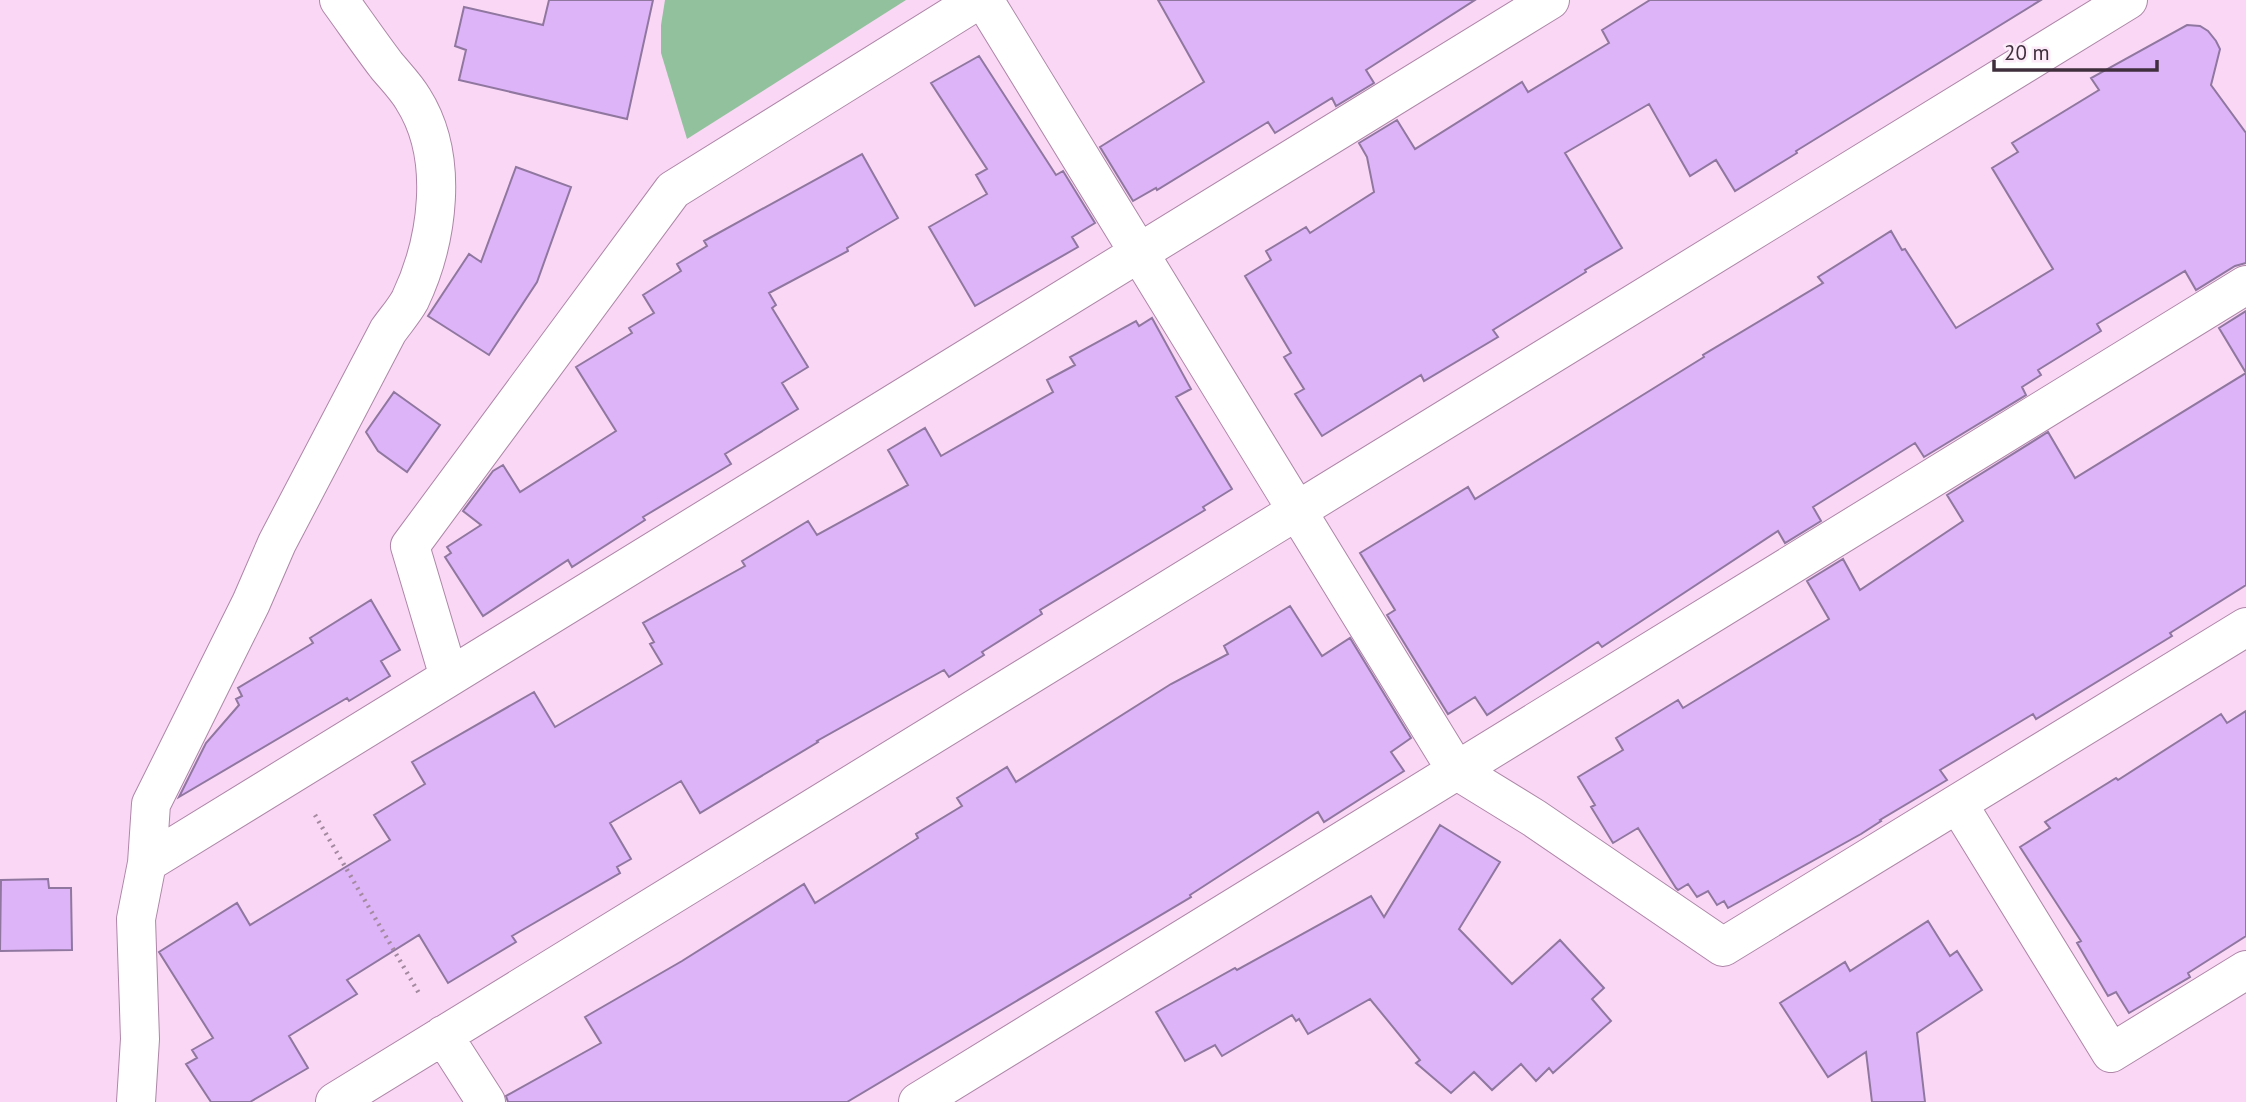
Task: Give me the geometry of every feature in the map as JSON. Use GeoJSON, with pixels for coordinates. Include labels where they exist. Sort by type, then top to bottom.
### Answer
{"type":"FeatureCollection","features":[{"type":"Feature","properties":{"kind":"street"},"geometry":{"type":"LineString","coordinates":[[136,1102],[140,1039],[136,919],[148,863],[151,804],[251,603],[277,543],[388,331],[409,301],[429,247],[436,207],[434,162],[425,124],[413,99],[339,0]]}},
{"type":"Feature","properties":{"kind":"street"},"geometry":{"type":"LineString","coordinates":[[449,677],[410,546],[673,190],[978,0]]}},
{"type":"Feature","properties":{"kind":"street"},"geometry":{"type":"LineString","coordinates":[[984,0],[1456,770],[1534,818],[1723,947],[2246,627]]}},
{"type":"Feature","properties":{"kind":"street"},"geometry":{"type":"LineString","coordinates":[[148,863],[1550,0]]}},
{"type":"Feature","properties":{"kind":"street"},"geometry":{"type":"LineString","coordinates":[[335,1102],[2128,0]]}},
{"type":"Feature","properties":{"kind":"street"},"geometry":{"type":"LineString","coordinates":[[918,1102],[2246,285]]}},
{"type":"Feature","properties":{"kind":"street"},"geometry":{"type":"LineString","coordinates":[[1958,804],[2111,1053],[2246,970]]}},
{"type":"Feature","properties":{"kind":"street"},"geometry":{"type":"LineString","coordinates":[[443,1035],[486,1102]]}},
{"type":"Feature","properties":{"kind":"path"},"geometry":{"type":"LineString","coordinates":[[291,775],[443,1035]]}},
{"type":"Feature","properties":{"kind":"green space"},"geometry":{"type":"Polygon","coordinates":[[[665,0],[906,0],[687,139],[661,53],[661,25],[665,0]]]}},
{"type":"Feature","properties":{"kind":"building"},"geometry":{"type":"Polygon","coordinates":[[[549,0],[653,0],[627,119],[459,80],[466,50],[455,46],[464,7],[543,25],[549,0]]]}},
{"type":"Feature","properties":{"kind":"building"},"geometry":{"type":"Polygon","coordinates":[[[1158,0],[1475,0],[1366,70],[1374,83],[1336,106],[1332,98],[1275,133],[1268,122],[1157,190],[1156,188],[1133,201],[1100,147],[1204,82],[1158,0]]]}},
{"type":"Feature","properties":{"kind":"building"},"geometry":{"type":"Polygon","coordinates":[[[1650,0],[2041,0],[1735,191],[1716,160],[1690,176],[1649,104],[1565,153],[1622,248],[1493,330],[1498,337],[1424,381],[1421,375],[1322,436],[1295,394],[1304,389],[1284,357],[1291,353],[1245,276],[1271,260],[1266,251],[1306,227],[1310,233],[1374,192],[1367,157],[1359,143],[1397,120],[1415,149],[1522,82],[1528,92],[1609,43],[1602,30],[1650,0]]]}},
{"type":"Feature","properties":{"kind":"building"},"geometry":{"type":"Polygon","coordinates":[[[2187,25],[2200,26],[2216,41],[2220,49],[2211,85],[2246,133],[2246,263],[2235,266],[2196,290],[2185,271],[2097,324],[2101,331],[2038,370],[2041,375],[2022,387],[2026,395],[1924,457],[1915,443],[1813,507],[1821,521],[1785,543],[1778,531],[1602,647],[1598,642],[1487,715],[1475,697],[1448,714],[1387,615],[1395,610],[1360,553],[1468,487],[1475,499],[1704,357],[1703,355],[1823,283],[1818,277],[1891,231],[1956,328],[2053,269],[1992,168],[2018,152],[2012,143],[2099,90],[2091,78],[2187,25]]]}},
{"type":"Feature","properties":{"kind":"building"},"geometry":{"type":"Polygon","coordinates":[[[979,56],[1056,175],[1063,171],[1095,223],[1072,237],[1078,247],[975,306],[929,227],[987,194],[976,175],[987,169],[931,83],[979,56]]]}},
{"type":"Feature","properties":{"kind":"building"},"geometry":{"type":"Polygon","coordinates":[[[862,154],[898,218],[847,248],[848,251],[769,293],[776,305],[772,308],[808,367],[782,383],[798,409],[725,454],[731,464],[643,517],[645,520],[572,567],[568,560],[483,616],[445,557],[451,553],[447,547],[481,525],[463,511],[493,471],[503,465],[520,492],[616,431],[576,367],[632,333],[629,328],[654,313],[643,295],[681,271],[677,264],[707,246],[704,241],[862,154]]]}},
{"type":"Feature","properties":{"kind":"building"},"geometry":{"type":"Polygon","coordinates":[[[516,167],[571,187],[537,282],[489,355],[428,316],[469,254],[481,262],[516,167]]]}},
{"type":"Feature","properties":{"kind":"building"},"geometry":{"type":"Polygon","coordinates":[[[2246,311],[2246,373],[2219,328],[2246,311]]]}},
{"type":"Feature","properties":{"kind":"building"},"geometry":{"type":"Polygon","coordinates":[[[1152,318],[1191,389],[1176,397],[1232,489],[1203,507],[1205,510],[1040,610],[1042,614],[982,652],[984,655],[949,677],[944,670],[817,741],[700,813],[681,781],[610,823],[631,859],[617,867],[620,873],[512,936],[516,942],[448,983],[419,935],[347,980],[357,994],[289,1036],[308,1068],[250,1102],[211,1102],[186,1064],[197,1058],[192,1050],[213,1038],[159,952],[237,903],[250,925],[390,840],[374,815],[425,784],[412,762],[534,692],[555,727],[662,664],[650,644],[654,642],[643,623],[745,566],[742,561],[808,521],[817,535],[908,485],[888,450],[925,428],[941,456],[1053,392],[1047,380],[1075,365],[1070,357],[1136,321],[1139,326],[1152,318]]]}},
{"type":"Feature","properties":{"kind":"building"},"geometry":{"type":"Polygon","coordinates":[[[2246,373],[2246,585],[2170,633],[2172,636],[2036,719],[2033,714],[1940,770],[1947,780],[1861,834],[1728,908],[1724,901],[1717,905],[1708,891],[1697,897],[1688,884],[1678,890],[1638,828],[1613,843],[1591,807],[1595,805],[1578,777],[1623,750],[1616,738],[1678,700],[1683,708],[1829,619],[1807,581],[1843,559],[1860,590],[1963,521],[1947,495],[2048,432],[2075,478],[2246,373]]]}},
{"type":"Feature","properties":{"kind":"building"},"geometry":{"type":"Polygon","coordinates":[[[394,392],[440,425],[407,472],[378,451],[366,432],[394,392]]]}},
{"type":"Feature","properties":{"kind":"building"},"geometry":{"type":"Polygon","coordinates":[[[371,600],[400,650],[381,661],[390,676],[349,701],[347,698],[179,797],[206,743],[239,705],[236,699],[242,696],[238,688],[313,643],[310,638],[371,600]]]}},
{"type":"Feature","properties":{"kind":"building"},"geometry":{"type":"Polygon","coordinates":[[[1290,606],[1322,656],[1350,638],[1411,738],[1391,752],[1404,771],[1324,822],[1318,812],[1190,895],[1191,897],[847,1102],[508,1102],[506,1096],[601,1043],[585,1017],[682,961],[804,884],[815,903],[918,838],[916,834],[962,806],[957,798],[1007,767],[1016,782],[1171,684],[1228,654],[1224,646],[1290,606]]]}},
{"type":"Feature","properties":{"kind":"building"},"geometry":{"type":"Polygon","coordinates":[[[2246,711],[2246,936],[2188,973],[2190,977],[2129,1013],[2116,992],[2108,996],[2077,943],[2081,941],[2020,847],[2050,828],[2045,822],[2116,778],[2118,780],[2221,714],[2227,723],[2246,711]]]}},
{"type":"Feature","properties":{"kind":"building"},"geometry":{"type":"Polygon","coordinates":[[[1440,825],[1500,862],[1459,929],[1512,984],[1560,940],[1604,988],[1592,999],[1611,1021],[1553,1073],[1549,1068],[1536,1081],[1521,1064],[1492,1090],[1474,1072],[1451,1093],[1416,1063],[1420,1060],[1370,999],[1308,1034],[1299,1019],[1296,1021],[1292,1015],[1222,1056],[1215,1045],[1185,1061],[1156,1012],[1371,896],[1384,917],[1440,825]]]}},
{"type":"Feature","properties":{"kind":"building"},"geometry":{"type":"Polygon","coordinates":[[[48,879],[49,888],[71,888],[72,950],[0,951],[1,880],[48,879]]]}},
{"type":"Feature","properties":{"kind":"building"},"geometry":{"type":"Polygon","coordinates":[[[1928,921],[1950,956],[1957,951],[1982,990],[1917,1033],[1925,1102],[1872,1102],[1866,1052],[1828,1077],[1780,1003],[1845,962],[1850,971],[1928,921]]]}}]}
